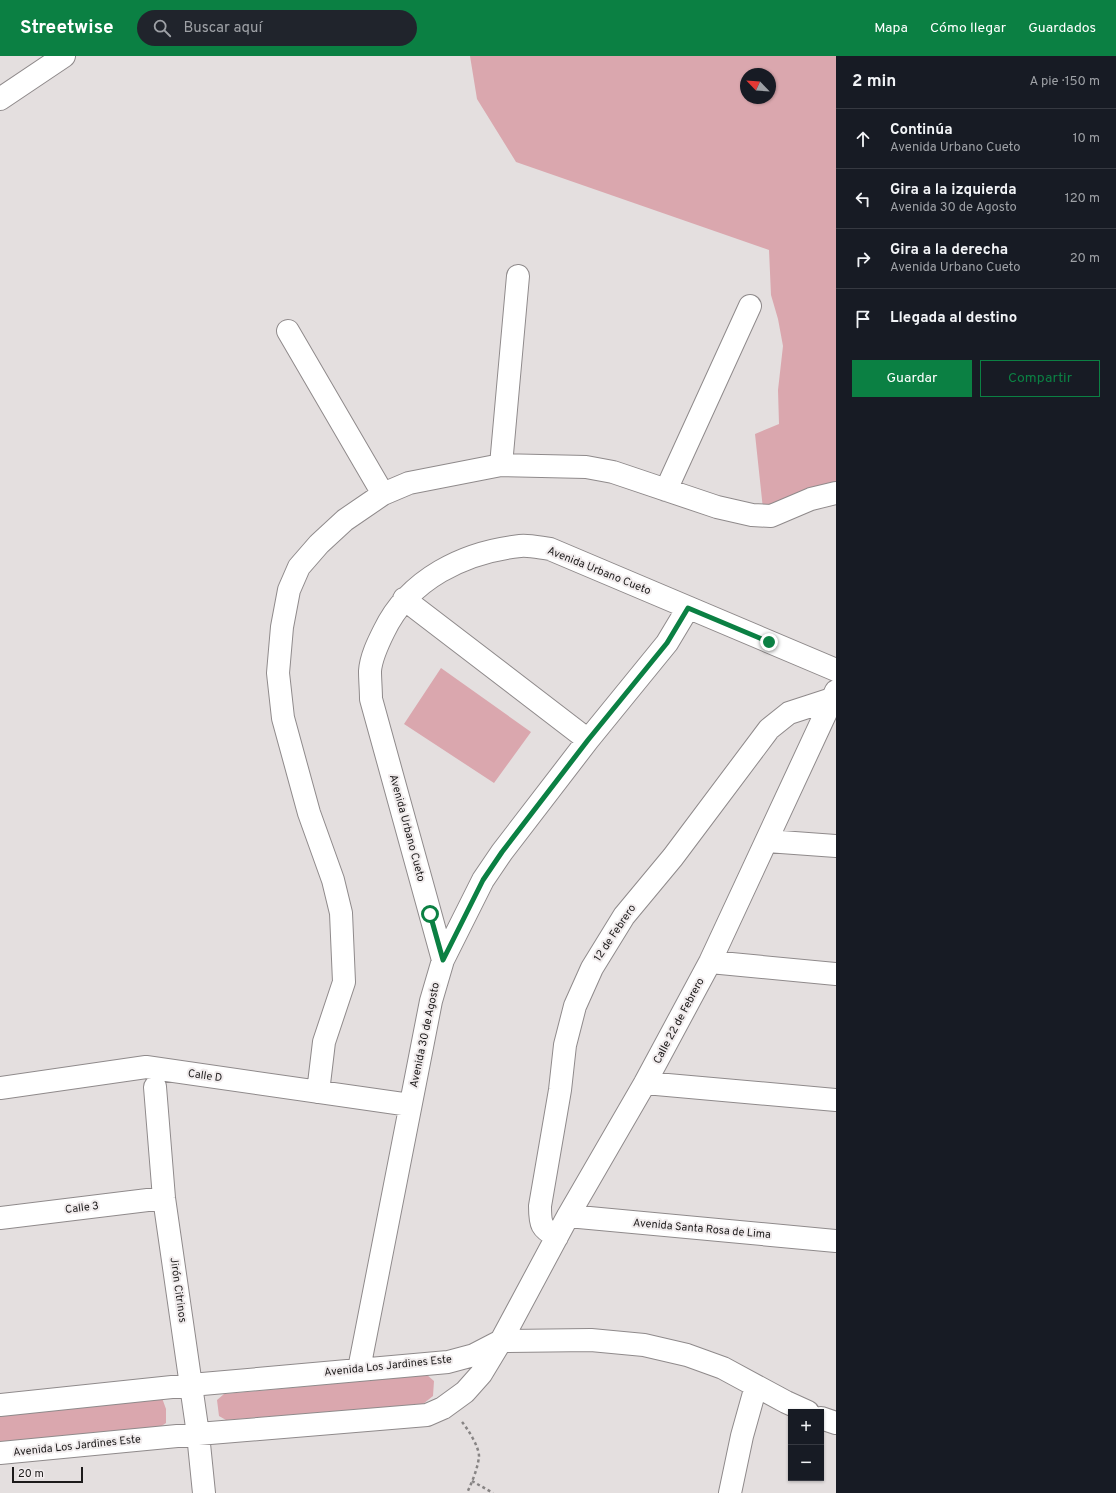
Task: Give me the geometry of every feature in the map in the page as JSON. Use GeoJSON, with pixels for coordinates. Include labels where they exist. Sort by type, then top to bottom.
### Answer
{"type":"FeatureCollection","features":[{"type":"Feature","properties":{"kind":"street"},"geometry":{"type":"LineString","coordinates":[[0,99],[64,56]]}},
{"type":"Feature","properties":{"kind":"street"},"geometry":{"type":"LineString","coordinates":[[501,465],[518,276]]}},
{"type":"Feature","properties":{"kind":"street"},"geometry":{"type":"LineString","coordinates":[[666,490],[750,306]]}},
{"type":"Feature","properties":{"kind":"street"},"geometry":{"type":"LineString","coordinates":[[288,331],[383,494]]}},
{"type":"Feature","properties":{"kind":"street"},"geometry":{"type":"LineString","coordinates":[[318,1092],[324,1042],[344,982],[341,913],[333,880],[309,813],[283,718],[278,673],[282,627],[289,590],[299,567],[319,544],[345,520],[383,494],[409,483],[501,465],[586,467],[613,472],[717,507],[752,515],[771,516],[811,500],[836,493]]}},
{"type":"Feature","properties":{"kind":"street","name":"Avenida Urbano Cueto"},"geometry":{"type":"LineString","coordinates":[[443,960],[371,699],[370,670],[377,644],[388,621],[404,599],[429,576],[460,561],[491,552],[521,546],[550,549],[836,670]]}},
{"type":"Feature","properties":{"kind":"street"},"geometry":{"type":"LineString","coordinates":[[404,599],[588,740]]}},
{"type":"Feature","properties":{"kind":"street","name":"Avenida 30 de Agosto"},"geometry":{"type":"LineString","coordinates":[[359,1369],[431,1001],[443,960],[483,880],[502,852],[588,740],[667,643],[688,608]]}},
{"type":"Feature","properties":{"kind":"street","name":"Calle 22 de Febrero"},"geometry":{"type":"LineString","coordinates":[[501,1341],[568,1216],[645,1083],[710,962],[835,696]]}},
{"type":"Feature","properties":{"kind":"street","name":"12 de Febrero"},"geometry":{"type":"LineString","coordinates":[[557,1237],[544,1230],[540,1219],[540,1206],[560,1090],[565,1045],[575,1006],[592,968],[624,916],[673,857],[769,729],[789,713],[835,696]]}},
{"type":"Feature","properties":{"kind":"street"},"geometry":{"type":"LineString","coordinates":[[766,841],[836,846]]}},
{"type":"Feature","properties":{"kind":"street"},"geometry":{"type":"LineString","coordinates":[[710,962],[836,974]]}},
{"type":"Feature","properties":{"kind":"street","name":"Calle D"},"geometry":{"type":"LineString","coordinates":[[0,1088],[146,1067],[410,1105]]}},
{"type":"Feature","properties":{"kind":"street"},"geometry":{"type":"LineString","coordinates":[[645,1083],[836,1100]]}},
{"type":"Feature","properties":{"kind":"street","name":"Jirón Citrinos"},"geometry":{"type":"LineString","coordinates":[[155,1087],[164,1198],[198,1434],[204,1493]]}},
{"type":"Feature","properties":{"kind":"street","name":"Calle 3"},"geometry":{"type":"LineString","coordinates":[[0,1218],[164,1198]]}},
{"type":"Feature","properties":{"kind":"street","name":"Avenida Santa Rosa de Lima"},"geometry":{"type":"LineString","coordinates":[[568,1216],[836,1241]]}},
{"type":"Feature","properties":{"kind":"street"},"geometry":{"type":"LineString","coordinates":[[501,1341],[591,1340],[644,1345],[687,1355],[723,1368],[801,1409]]}},
{"type":"Feature","properties":{"kind":"street","name":"Avenida Los Jardines Este"},"geometry":{"type":"LineString","coordinates":[[0,1405],[191,1385],[448,1362],[474,1355],[501,1341]]}},
{"type":"Feature","properties":{"kind":"street","name":"Avenida Los Jardines Este"},"geometry":{"type":"LineString","coordinates":[[0,1453],[198,1434],[427,1415],[448,1404],[465,1392],[481,1374],[501,1341]]}},
{"type":"Feature","properties":{"kind":"street"},"geometry":{"type":"LineString","coordinates":[[730,1493],[742,1436],[756,1386]]}},
{"type":"Feature","properties":{"kind":"street"},"geometry":{"type":"LineString","coordinates":[[824,1419],[836,1423]]}},
{"type":"Feature","properties":{"kind":"path"},"geometry":{"type":"LineString","coordinates":[[448,1404],[470,1431],[479,1455],[467,1493]]}},
{"type":"Feature","properties":{"kind":"path"},"geometry":{"type":"LineString","coordinates":[[472,1481],[493,1493]]}},
{"type":"Feature","properties":{"kind":"shaded area"},"geometry":{"type":"Polygon","coordinates":[[[470,56],[836,56],[836,485],[763,509],[755,434],[779,424],[778,390],[783,346],[778,319],[771,295],[769,250],[516,162],[477,99],[470,56]]]}},
{"type":"Feature","properties":{"kind":"shaded area"},"geometry":{"type":"Polygon","coordinates":[[[441,668],[531,732],[494,783],[404,724],[441,668]]]}},
{"type":"Feature","properties":{"kind":"shaded area"},"geometry":{"type":"Polygon","coordinates":[[[427,1375],[434,1381],[433,1396],[423,1404],[226,1420],[219,1416],[217,1400],[224,1394],[427,1375]]]}},
{"type":"Feature","properties":{"kind":"shaded area"},"geometry":{"type":"Polygon","coordinates":[[[162,1398],[166,1409],[166,1423],[160,1427],[0,1444],[0,1414],[162,1398]]]}},
{"type":"Feature","properties":{"kind":"route"},"geometry":{"type":"LineString","coordinates":[[430,914],[443,960],[483,880],[502,852],[588,740],[667,643],[688,608],[769,642]]}}]}
